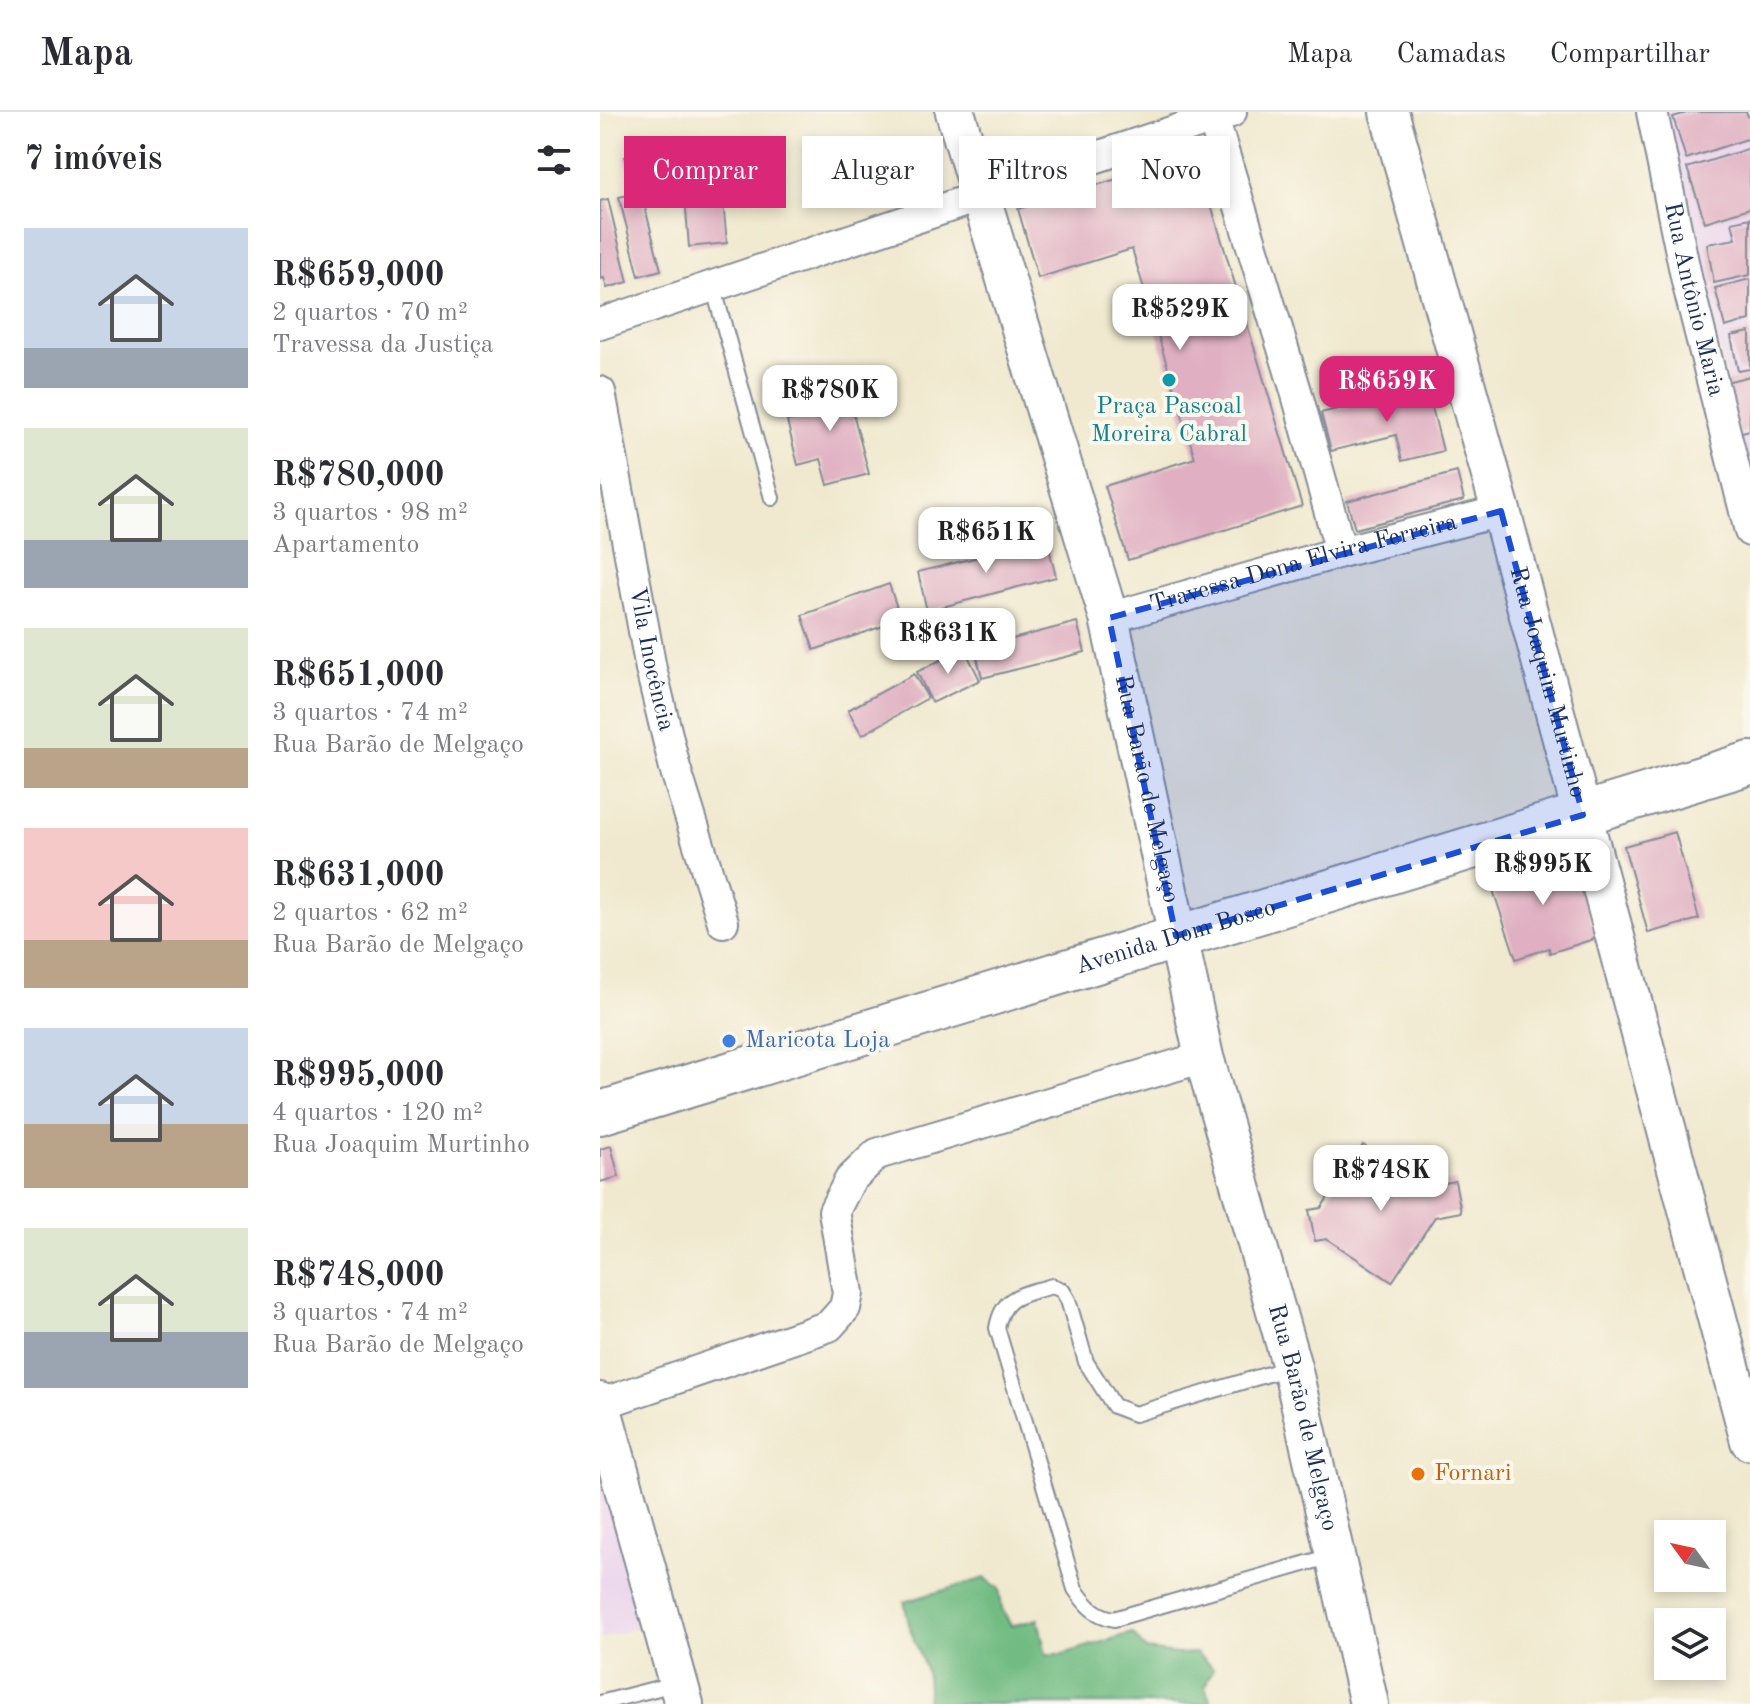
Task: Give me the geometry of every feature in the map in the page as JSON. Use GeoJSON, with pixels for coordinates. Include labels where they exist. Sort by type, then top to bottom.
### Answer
{"type":"FeatureCollection","features":[{"type":"Feature","properties":{"kind":"main road","name":"Avenida Dom Bosco"},"geometry":{"type":"LineString","coordinates":[[600,1113],[1750,763]]}},
{"type":"Feature","properties":{"kind":"street","name":"Rua Barão de Melgaço"},"geometry":{"type":"LineString","coordinates":[[955,112],[962,136]]}},
{"type":"Feature","properties":{"kind":"street","name":"Rua Joaquim Murtinho"},"geometry":{"type":"LineString","coordinates":[[1389,112],[1501,511],[1750,1441]]}},
{"type":"Feature","properties":{"kind":"street","name":"Rua Antônio Maria"},"geometry":{"type":"LineString","coordinates":[[1652,112],[1687,281],[1750,531]]}},
{"type":"Feature","properties":{"kind":"street"},"geometry":{"type":"LineString","coordinates":[[1096,157],[1222,115],[1341,552]]}},
{"type":"Feature","properties":{"kind":"street"},"geometry":{"type":"LineString","coordinates":[[600,324],[959,203]]}},
{"type":"Feature","properties":{"kind":"street","name":"Rua Barão de Melgaço"},"geometry":{"type":"LineString","coordinates":[[983,208],[1109,618],[1204,1057],[1292,1367],[1369,1704]]}},
{"type":"Feature","properties":{"kind":"street","name":"Vila Inocência"},"geometry":{"type":"LineString","coordinates":[[600,392],[651,669],[675,768],[723,922]]}},
{"type":"Feature","properties":{"kind":"street","name":"Travessa Dona Elvira Ferreira"},"geometry":{"type":"LineString","coordinates":[[1109,618],[1341,552],[1501,511]]}},
{"type":"Feature","properties":{"kind":"street"},"geometry":{"type":"LineString","coordinates":[[681,1694],[600,1403],[829,1326],[845,1308],[848,1293],[834,1211],[850,1180],[877,1154],[1204,1057]]}},
{"type":"Feature","properties":{"kind":"lane"},"geometry":{"type":"LineString","coordinates":[[713,286],[772,498]]}},
{"type":"Feature","properties":{"kind":"lane"},"geometry":{"type":"LineString","coordinates":[[1292,1367],[1135,1414],[1114,1406],[1086,1362],[1068,1300],[1062,1290],[1052,1286],[1009,1300],[1000,1314],[997,1328],[1075,1589],[1087,1606],[1100,1616],[1114,1619],[1335,1555]]}},
{"type":"Feature","properties":{"kind":"lane"},"geometry":{"type":"LineString","coordinates":[[600,1703],[681,1694]]}},
{"type":"Feature","properties":{"kind":"highlighted area"},"geometry":{"type":"Polygon","coordinates":[[[1501,511],[1583,815],[1176,936],[1109,618],[1501,511]]]}},
{"type":"Feature","properties":{"kind":"shaded area"},"geometry":{"type":"Polygon","coordinates":[[[1663,112],[1750,112],[1750,476],[1682,198],[1663,112]]]}},
{"type":"Feature","properties":{"kind":"shaded area"},"geometry":{"type":"Polygon","coordinates":[[[600,1469],[645,1625],[600,1639],[600,1469]]]}},
{"type":"Feature","properties":{"kind":"green space"},"geometry":{"type":"Polygon","coordinates":[[[985,1578],[999,1588],[1002,1609],[1011,1626],[1038,1619],[1046,1654],[1063,1654],[1132,1633],[1146,1650],[1196,1653],[1213,1668],[1205,1686],[1212,1704],[927,1704],[927,1675],[904,1602],[985,1578]]]}},
{"type":"Feature","properties":{"kind":"building"},"geometry":{"type":"Polygon","coordinates":[[[1690,112],[1746,112],[1750,120],[1750,138],[1686,159],[1673,117],[1690,112]]]}},
{"type":"Feature","properties":{"kind":"building"},"geometry":{"type":"Polygon","coordinates":[[[1750,148],[1750,208],[1705,222],[1687,168],[1750,148]]]}},
{"type":"Feature","properties":{"kind":"building"},"geometry":{"type":"Polygon","coordinates":[[[1112,180],[1112,208],[1212,208],[1302,506],[1128,560],[1105,486],[1195,458],[1132,249],[1038,278],[1018,209],[1096,208],[1096,185],[1112,180]]]}},
{"type":"Feature","properties":{"kind":"building"},"geometry":{"type":"Polygon","coordinates":[[[624,196],[624,208],[645,208],[661,270],[639,276],[619,197],[624,196]]]}},
{"type":"Feature","properties":{"kind":"building"},"geometry":{"type":"Polygon","coordinates":[[[608,199],[628,282],[607,288],[604,278],[600,279],[600,201],[608,199]]]}},
{"type":"Feature","properties":{"kind":"building"},"geometry":{"type":"Polygon","coordinates":[[[686,208],[724,208],[727,243],[689,247],[686,208]]]}},
{"type":"Feature","properties":{"kind":"building"},"geometry":{"type":"Polygon","coordinates":[[[1750,218],[1750,275],[1714,283],[1707,244],[1736,239],[1732,222],[1750,218]]]}},
{"type":"Feature","properties":{"kind":"building"},"geometry":{"type":"Polygon","coordinates":[[[1750,279],[1750,320],[1725,327],[1715,288],[1750,279]]]}},
{"type":"Feature","properties":{"kind":"building"},"geometry":{"type":"Polygon","coordinates":[[[1750,332],[1750,369],[1738,371],[1731,336],[1750,332]]]}},
{"type":"Feature","properties":{"kind":"building"},"geometry":{"type":"Polygon","coordinates":[[[1750,376],[1750,430],[1738,433],[1726,382],[1750,376]]]}},
{"type":"Feature","properties":{"kind":"building"},"geometry":{"type":"Polygon","coordinates":[[[844,378],[869,474],[828,485],[821,459],[798,465],[787,421],[810,416],[803,389],[844,378]]]}},
{"type":"Feature","properties":{"kind":"building"},"geometry":{"type":"Polygon","coordinates":[[[1427,387],[1443,451],[1402,461],[1396,435],[1331,451],[1321,413],[1427,387]]]}},
{"type":"Feature","properties":{"kind":"building"},"geometry":{"type":"Polygon","coordinates":[[[1457,472],[1464,500],[1355,529],[1347,501],[1457,472]]]}},
{"type":"Feature","properties":{"kind":"building"},"geometry":{"type":"Polygon","coordinates":[[[1047,540],[1056,577],[927,611],[918,572],[1047,540]]]}},
{"type":"Feature","properties":{"kind":"building"},"geometry":{"type":"Polygon","coordinates":[[[889,584],[901,620],[814,650],[802,615],[889,584]]]}},
{"type":"Feature","properties":{"kind":"building"},"geometry":{"type":"Polygon","coordinates":[[[1077,622],[1085,652],[982,678],[975,649],[1077,622]]]}},
{"type":"Feature","properties":{"kind":"building"},"geometry":{"type":"Polygon","coordinates":[[[964,648],[980,680],[932,703],[917,672],[964,648]]]}},
{"type":"Feature","properties":{"kind":"building"},"geometry":{"type":"Polygon","coordinates":[[[914,674],[928,698],[862,735],[848,710],[914,674]]]}},
{"type":"Feature","properties":{"kind":"building"},"geometry":{"type":"Polygon","coordinates":[[[1675,832],[1699,919],[1648,933],[1624,846],[1675,832]]]}},
{"type":"Feature","properties":{"kind":"building"},"geometry":{"type":"Polygon","coordinates":[[[1562,856],[1574,864],[1597,938],[1550,953],[1549,948],[1516,959],[1489,878],[1562,856]]]}},
{"type":"Feature","properties":{"kind":"building"},"geometry":{"type":"Polygon","coordinates":[[[1363,1145],[1426,1187],[1455,1181],[1461,1212],[1435,1217],[1392,1282],[1327,1239],[1315,1241],[1309,1210],[1321,1208],[1363,1145]]]}},
{"type":"Feature","properties":{"kind":"building"},"geometry":{"type":"Polygon","coordinates":[[[611,1146],[619,1177],[600,1182],[600,1149],[611,1146]]]}},
{"type":"Feature","properties":{"kind":"place","name":"Praça Pascoal Moreira Cabral"},"geometry":{"type":"Point","coordinates":[1169,380]}},
{"type":"Feature","properties":{"kind":"place","name":"Maricota Loja"},"geometry":{"type":"Point","coordinates":[729,1041]}},
{"type":"Feature","properties":{"kind":"place","name":"Fornari"},"geometry":{"type":"Point","coordinates":[1418,1474]}}]}
